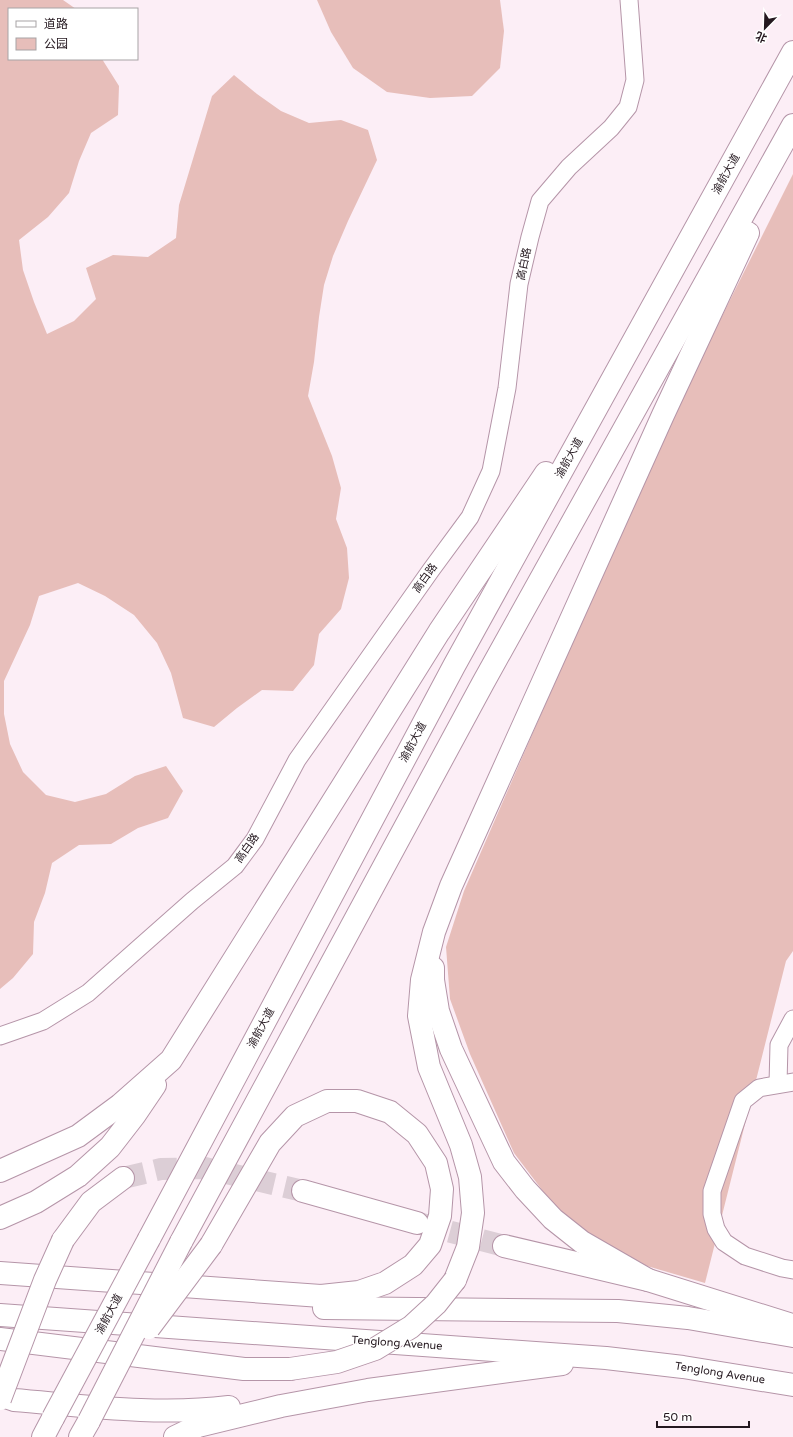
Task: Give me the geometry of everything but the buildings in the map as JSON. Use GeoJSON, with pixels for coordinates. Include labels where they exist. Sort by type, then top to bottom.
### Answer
{"type":"FeatureCollection","features":[{"type":"Feature","properties":{"kind":"highway","name":"渝航大道"},"geometry":{"type":"LineString","coordinates":[[43,1437],[454,666],[793,52]]}},
{"type":"Feature","properties":{"kind":"highway"},"geometry":{"type":"LineString","coordinates":[[85,1429],[181,1242],[479,690],[793,125]]}},
{"type":"Feature","properties":{"kind":"highway"},"geometry":{"type":"LineString","coordinates":[[0,1339],[244,1369],[290,1369],[337,1362],[375,1349],[411,1327],[436,1304],[454,1280],[468,1247],[473,1213],[470,1177],[460,1145],[429,1066],[419,1016],[422,980],[434,932],[454,879],[650,444],[793,136]]}},
{"type":"Feature","properties":{"kind":"highway"},"geometry":{"type":"LineString","coordinates":[[0,1218],[36,1202],[78,1176],[110,1147],[134,1116],[171,1060],[439,632],[629,351]]}},
{"type":"Feature","properties":{"kind":"highway"},"geometry":{"type":"LineString","coordinates":[[434,932],[433,980],[438,1011],[451,1049],[504,1162],[525,1189],[553,1219],[582,1242],[648,1280]]}},
{"type":"Feature","properties":{"kind":"highway"},"geometry":{"type":"LineString","coordinates":[[0,1171],[78,1136],[120,1105],[171,1060]]}},
{"type":"Feature","properties":{"kind":"highway"},"geometry":{"type":"LineString","coordinates":[[0,1273],[321,1296],[359,1292],[385,1283],[413,1265],[430,1245],[440,1216],[442,1189],[436,1163],[417,1134],[390,1112],[357,1101],[327,1101],[295,1116],[270,1143],[211,1245],[113,1375]]}},
{"type":"Feature","properties":{"kind":"highway"},"geometry":{"type":"LineString","coordinates":[[0,1399],[63,1240],[91,1202],[123,1178]]}},
{"type":"Feature","properties":{"kind":"highway"},"geometry":{"type":"LineString","coordinates":[[303,1191],[417,1223]]}},
{"type":"Feature","properties":{"kind":"highway"},"geometry":{"type":"LineString","coordinates":[[504,1246],[648,1280],[793,1325]]}},
{"type":"Feature","properties":{"kind":"highway"},"geometry":{"type":"LineString","coordinates":[[0,1287],[292,1308],[618,1312],[688,1318],[793,1336]]}},
{"type":"Feature","properties":{"kind":"highway","name":"Tenglong Avenue"},"geometry":{"type":"LineString","coordinates":[[0,1315],[606,1358],[683,1367],[793,1386]]}},
{"type":"Feature","properties":{"kind":"highway"},"geometry":{"type":"LineString","coordinates":[[0,1395],[14,1400],[139,1410],[207,1410],[606,1358]]}},
{"type":"Feature","properties":{"kind":"highway"},"geometry":{"type":"LineString","coordinates":[[175,1437],[198,1426],[266,1409],[368,1390]]}},
{"type":"Feature","properties":{"kind":"street","name":"高白路"},"geometry":{"type":"LineString","coordinates":[[0,1036],[43,1021],[88,993],[192,901],[235,866],[255,840],[297,760],[470,517],[492,471],[507,388],[519,284],[540,201],[569,167],[611,128],[628,107],[635,80],[629,0]]}},
{"type":"Feature","properties":{"kind":"street"},"geometry":{"type":"LineString","coordinates":[[793,1019],[779,1045],[786,1083],[759,1088],[743,1101],[712,1191],[712,1214],[716,1229],[724,1242],[745,1256],[793,1270]]}},
{"type":"Feature","properties":{"kind":"green space"},"geometry":{"type":"Polygon","coordinates":[[[0,0],[63,0],[75,8],[8,8],[8,60],[103,60],[119,86],[118,115],[91,133],[79,161],[69,193],[48,217],[19,240],[23,270],[47,334],[74,321],[96,299],[86,268],[113,255],[148,257],[176,238],[179,205],[212,96],[234,75],[281,111],[309,123],[341,120],[368,130],[377,160],[333,256],[324,285],[308,396],[332,456],[341,488],[336,519],[347,548],[349,578],[341,609],[319,634],[314,665],[293,691],[262,690],[214,727],[183,718],[171,673],[157,643],[134,615],[105,596],[78,583],[39,596],[30,625],[4,681],[4,714],[10,744],[23,772],[46,795],[75,802],[106,794],[135,776],[166,766],[183,791],[168,818],[138,828],[111,844],[79,845],[52,863],[45,893],[34,922],[33,954],[13,978],[0,989],[0,0]]]}},
{"type":"Feature","properties":{"kind":"green space"},"geometry":{"type":"Polygon","coordinates":[[[317,0],[500,0],[504,31],[500,68],[472,96],[430,98],[387,92],[353,68],[331,32],[317,0]]]}},
{"type":"Feature","properties":{"kind":"green space"},"geometry":{"type":"Polygon","coordinates":[[[793,174],[793,951],[786,961],[705,1283],[647,1266],[589,1234],[555,1207],[514,1153],[470,1054],[450,999],[446,947],[464,891],[663,434],[793,174]]]}},
{"type":"Feature","properties":{"kind":"tunnel"},"geometry":{"type":"LineString","coordinates":[[123,1178],[161,1169],[205,1168],[303,1191]]}},
{"type":"Feature","properties":{"kind":"tunnel"},"geometry":{"type":"LineString","coordinates":[[418,1223],[504,1246]]}}]}
